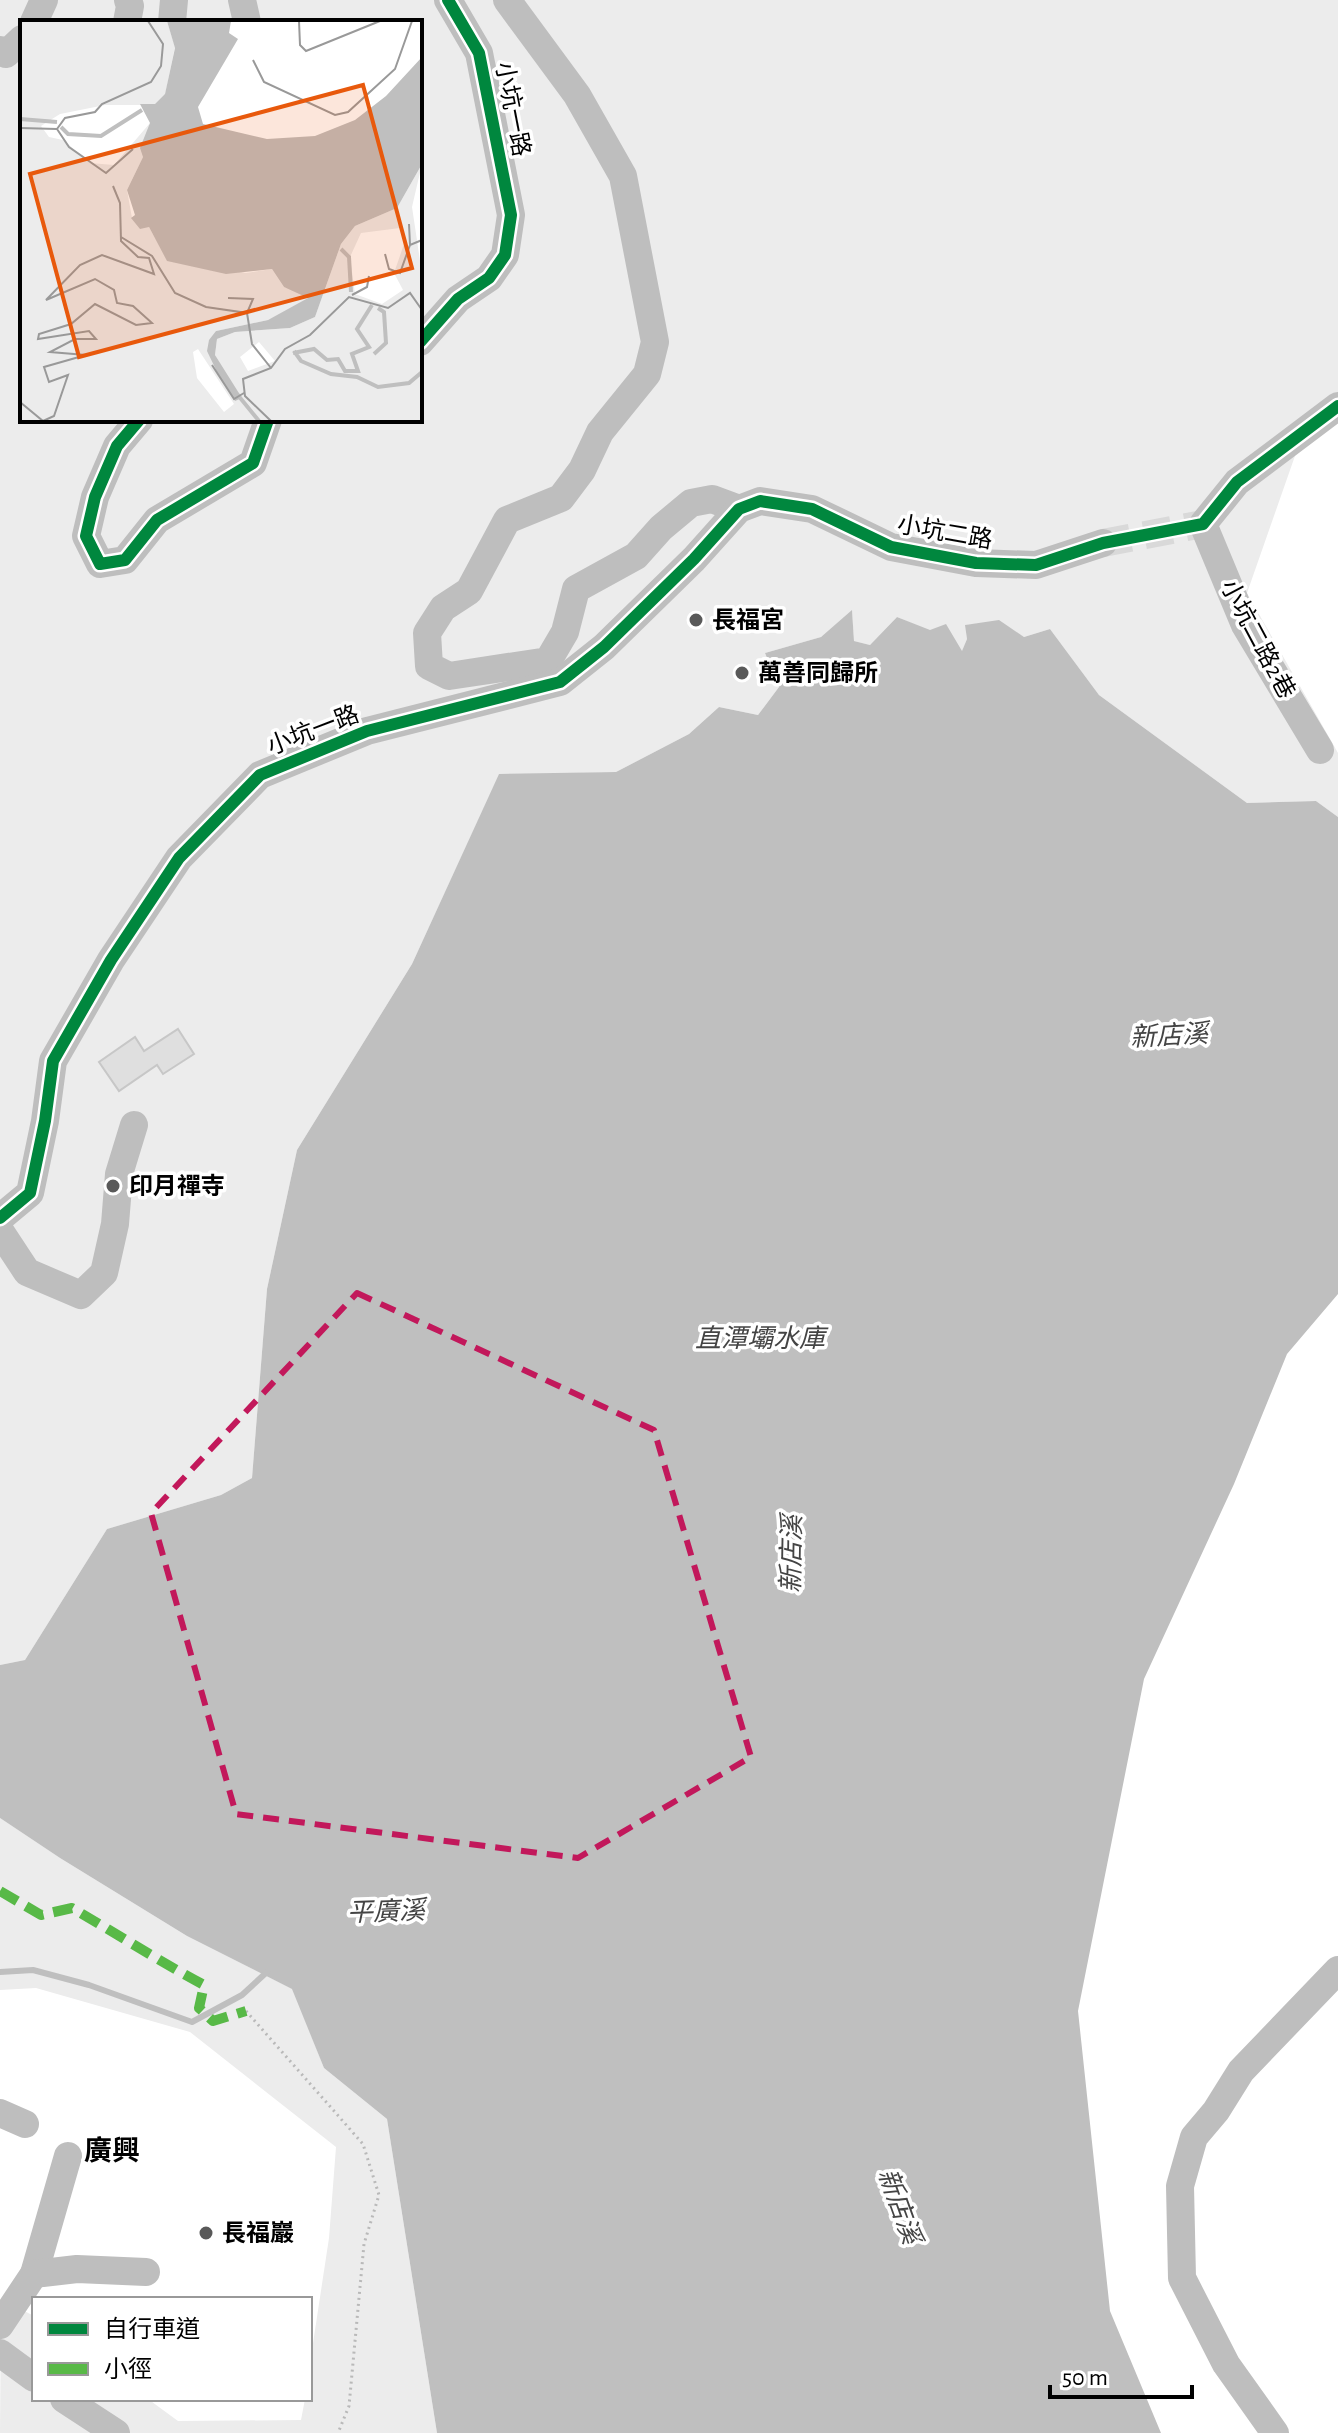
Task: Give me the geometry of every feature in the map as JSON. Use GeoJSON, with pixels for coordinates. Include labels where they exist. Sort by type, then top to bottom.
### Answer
{"type":"FeatureCollection","features":[{"type":"Feature","properties":{"kind":"street"},"geometry":{"type":"LineString","coordinates":[[35,20],[44,0]]}},
{"type":"Feature","properties":{"kind":"street"},"geometry":{"type":"LineString","coordinates":[[127,20],[128,0]]}},
{"type":"Feature","properties":{"kind":"street"},"geometry":{"type":"LineString","coordinates":[[172,20],[174,0]]}},
{"type":"Feature","properties":{"kind":"street"},"geometry":{"type":"LineString","coordinates":[[242,0],[246,20]]}},
{"type":"Feature","properties":{"kind":"street","name":"小坑一路"},"geometry":{"type":"LineString","coordinates":[[422,340],[458,299],[489,278],[505,255],[511,215],[479,53],[448,0]]}},
{"type":"Feature","properties":{"kind":"street","name":"小坑一路"},"geometry":{"type":"LineString","coordinates":[[0,1218],[30,1193],[45,1121],[53,1061],[111,960],[179,858],[260,775],[367,731],[560,682],[616,636],[694,559],[739,509],[712,499],[691,503],[661,528],[636,556],[576,589],[565,632],[548,661],[449,676],[429,666],[427,633],[443,608],[469,591],[507,520],[561,498],[582,470],[600,432],[647,374],[655,342],[623,176],[577,95],[507,0]]}},
{"type":"Feature","properties":{"kind":"street"},"geometry":{"type":"LineString","coordinates":[[0,50],[6,54],[20,41]]}},
{"type":"Feature","properties":{"kind":"street","name":"小坑二路2巷"},"geometry":{"type":"LineString","coordinates":[[1320,750],[1245,625],[1203,524],[1237,482],[1338,406]]}},
{"type":"Feature","properties":{"kind":"street"},"geometry":{"type":"LineString","coordinates":[[137,422],[117,446],[95,497],[86,536],[100,564],[125,560],[157,520],[253,463],[267,422]]}},
{"type":"Feature","properties":{"kind":"street","name":"小坑二路"},"geometry":{"type":"LineString","coordinates":[[739,509],[760,501],[812,509],[891,547],[976,563],[1036,565],[1103,543]]}},
{"type":"Feature","properties":{"kind":"street"},"geometry":{"type":"LineString","coordinates":[[0,1231],[27,1272],[81,1295],[104,1273],[115,1224],[119,1174],[134,1125]]}},
{"type":"Feature","properties":{"kind":"street"},"geometry":{"type":"LineString","coordinates":[[1275,2433],[1226,2364],[1182,2278],[1180,2186],[1194,2137],[1216,2111],[1241,2071],[1338,1970]]}},
{"type":"Feature","properties":{"kind":"street"},"geometry":{"type":"LineString","coordinates":[[0,2325],[34,2274],[68,2156]]}},
{"type":"Feature","properties":{"kind":"street"},"geometry":{"type":"LineString","coordinates":[[34,2274],[77,2269],[146,2272]]}},
{"type":"Feature","properties":{"kind":"street"},"geometry":{"type":"LineString","coordinates":[[0,2353],[32,2377]]}},
{"type":"Feature","properties":{"kind":"street"},"geometry":{"type":"LineString","coordinates":[[67,2401],[116,2433]]}},
{"type":"Feature","properties":{"kind":"path"},"geometry":{"type":"LineString","coordinates":[[246,2011],[363,2144],[379,2195],[364,2244],[349,2406],[338,2433]]}},
{"type":"Feature","properties":{"kind":"highlighted area"},"geometry":{"type":"Polygon","coordinates":[[[357,1293],[654,1430],[751,1757],[578,1858],[236,1814],[151,1513],[357,1293]]]}},
{"type":"Feature","properties":{"kind":"shaded area"},"geometry":{"type":"Polygon","coordinates":[[[0,0],[1338,0],[1338,408],[1303,433],[1247,593],[1338,753],[1338,817],[1316,801],[1247,803],[1099,695],[1050,629],[1024,637],[999,621],[966,625],[967,639],[962,652],[930,631],[897,617],[870,645],[854,641],[852,611],[821,637],[765,653],[779,687],[758,715],[719,707],[689,734],[616,772],[499,775],[412,964],[297,1150],[267,1289],[252,1478],[221,1495],[107,1529],[25,1660],[0,1665],[0,0]]]}},
{"type":"Feature","properties":{"kind":"shaded area"},"geometry":{"type":"Polygon","coordinates":[[[0,1818],[187,1936],[293,1989],[324,2068],[387,2119],[437,2433],[0,2433],[1,2299],[32,2315],[32,2401],[151,2401],[178,2421],[301,2420],[305,2401],[312,2401],[312,2350],[329,2238],[336,2147],[190,2032],[36,1988],[0,1990],[0,1818]]]}},
{"type":"Feature","properties":{"kind":"water","name":"直潭壩水庫"},"geometry":{"type":"Polygon","coordinates":[[[852,610],[854,641],[870,645],[897,617],[930,630],[946,624],[962,651],[967,639],[965,625],[999,620],[1024,637],[1050,629],[1099,695],[1247,803],[1316,801],[1338,817],[1338,1294],[1287,1354],[1234,1484],[1144,1679],[1078,2011],[1110,2311],[1161,2433],[437,2433],[387,2119],[324,2068],[292,1989],[187,1936],[0,1818],[0,1665],[25,1660],[107,1529],[221,1495],[252,1478],[267,1289],[297,1150],[412,964],[499,774],[616,772],[689,734],[719,707],[758,715],[779,687],[765,653],[821,637],[852,610]]]}},
{"type":"Feature","properties":{"kind":"building"},"geometry":{"type":"Polygon","coordinates":[[[178,1029],[194,1054],[163,1074],[157,1065],[119,1091],[99,1062],[135,1037],[144,1051],[178,1029]]]}},
{"type":"Feature","properties":{"kind":"waterway"},"geometry":{"type":"LineString","coordinates":[[0,1972],[33,1970],[89,1985],[192,2022],[242,1995],[268,1971]]}},
{"type":"Feature","properties":{"kind":"tunnel"},"geometry":{"type":"LineString","coordinates":[[1103,543],[1203,524]]}},
{"type":"Feature","properties":{"kind":"marked path"},"geometry":{"type":"LineString","coordinates":[[0,1891],[41,1915],[72,1908],[204,1985],[199,2008],[213,2021],[246,2011]]}},
{"type":"Feature","properties":{"kind":"cycle path"},"geometry":{"type":"LineString","coordinates":[[422,340],[458,299],[489,278],[505,255],[511,215],[479,53],[448,0]]}},
{"type":"Feature","properties":{"kind":"cycle path"},"geometry":{"type":"LineString","coordinates":[[0,1218],[30,1193],[45,1121],[53,1061],[111,960],[179,858],[260,775],[367,731],[560,682],[604,647],[694,559],[739,509],[760,501],[812,509],[891,547],[976,563],[1036,565],[1103,543],[1203,524],[1237,482],[1338,406]]}},
{"type":"Feature","properties":{"kind":"cycle path"},"geometry":{"type":"LineString","coordinates":[[137,422],[117,446],[95,497],[86,536],[100,564],[125,560],[157,520],[253,463],[267,422]]}},
{"type":"Feature","properties":{"kind":"place","name":"長福宮"},"geometry":{"type":"Point","coordinates":[696,620]}},
{"type":"Feature","properties":{"kind":"place","name":"萬善同歸所"},"geometry":{"type":"Point","coordinates":[742,673]}},
{"type":"Feature","properties":{"kind":"place","name":"印月禪寺"},"geometry":{"type":"Point","coordinates":[113,1186]}},
{"type":"Feature","properties":{"kind":"place","name":"長福巖"},"geometry":{"type":"Point","coordinates":[206,2233]}},
{"type":"Feature","properties":{"kind":"district","name":"廣興"},"geometry":{"type":"Point","coordinates":[112,2150]}},
{"type":"Feature","properties":{"kind":"water label","name":"新店溪"},"geometry":{"type":"Point","coordinates":[1169,1035]}},
{"type":"Feature","properties":{"kind":"water label","name":"新店溪"},"geometry":{"type":"Point","coordinates":[791,1554]}},
{"type":"Feature","properties":{"kind":"water label","name":"平廣溪"},"geometry":{"type":"Point","coordinates":[386,1911]}},
{"type":"Feature","properties":{"kind":"water label","name":"新店溪"},"geometry":{"type":"Point","coordinates":[900,2206]}}]}
